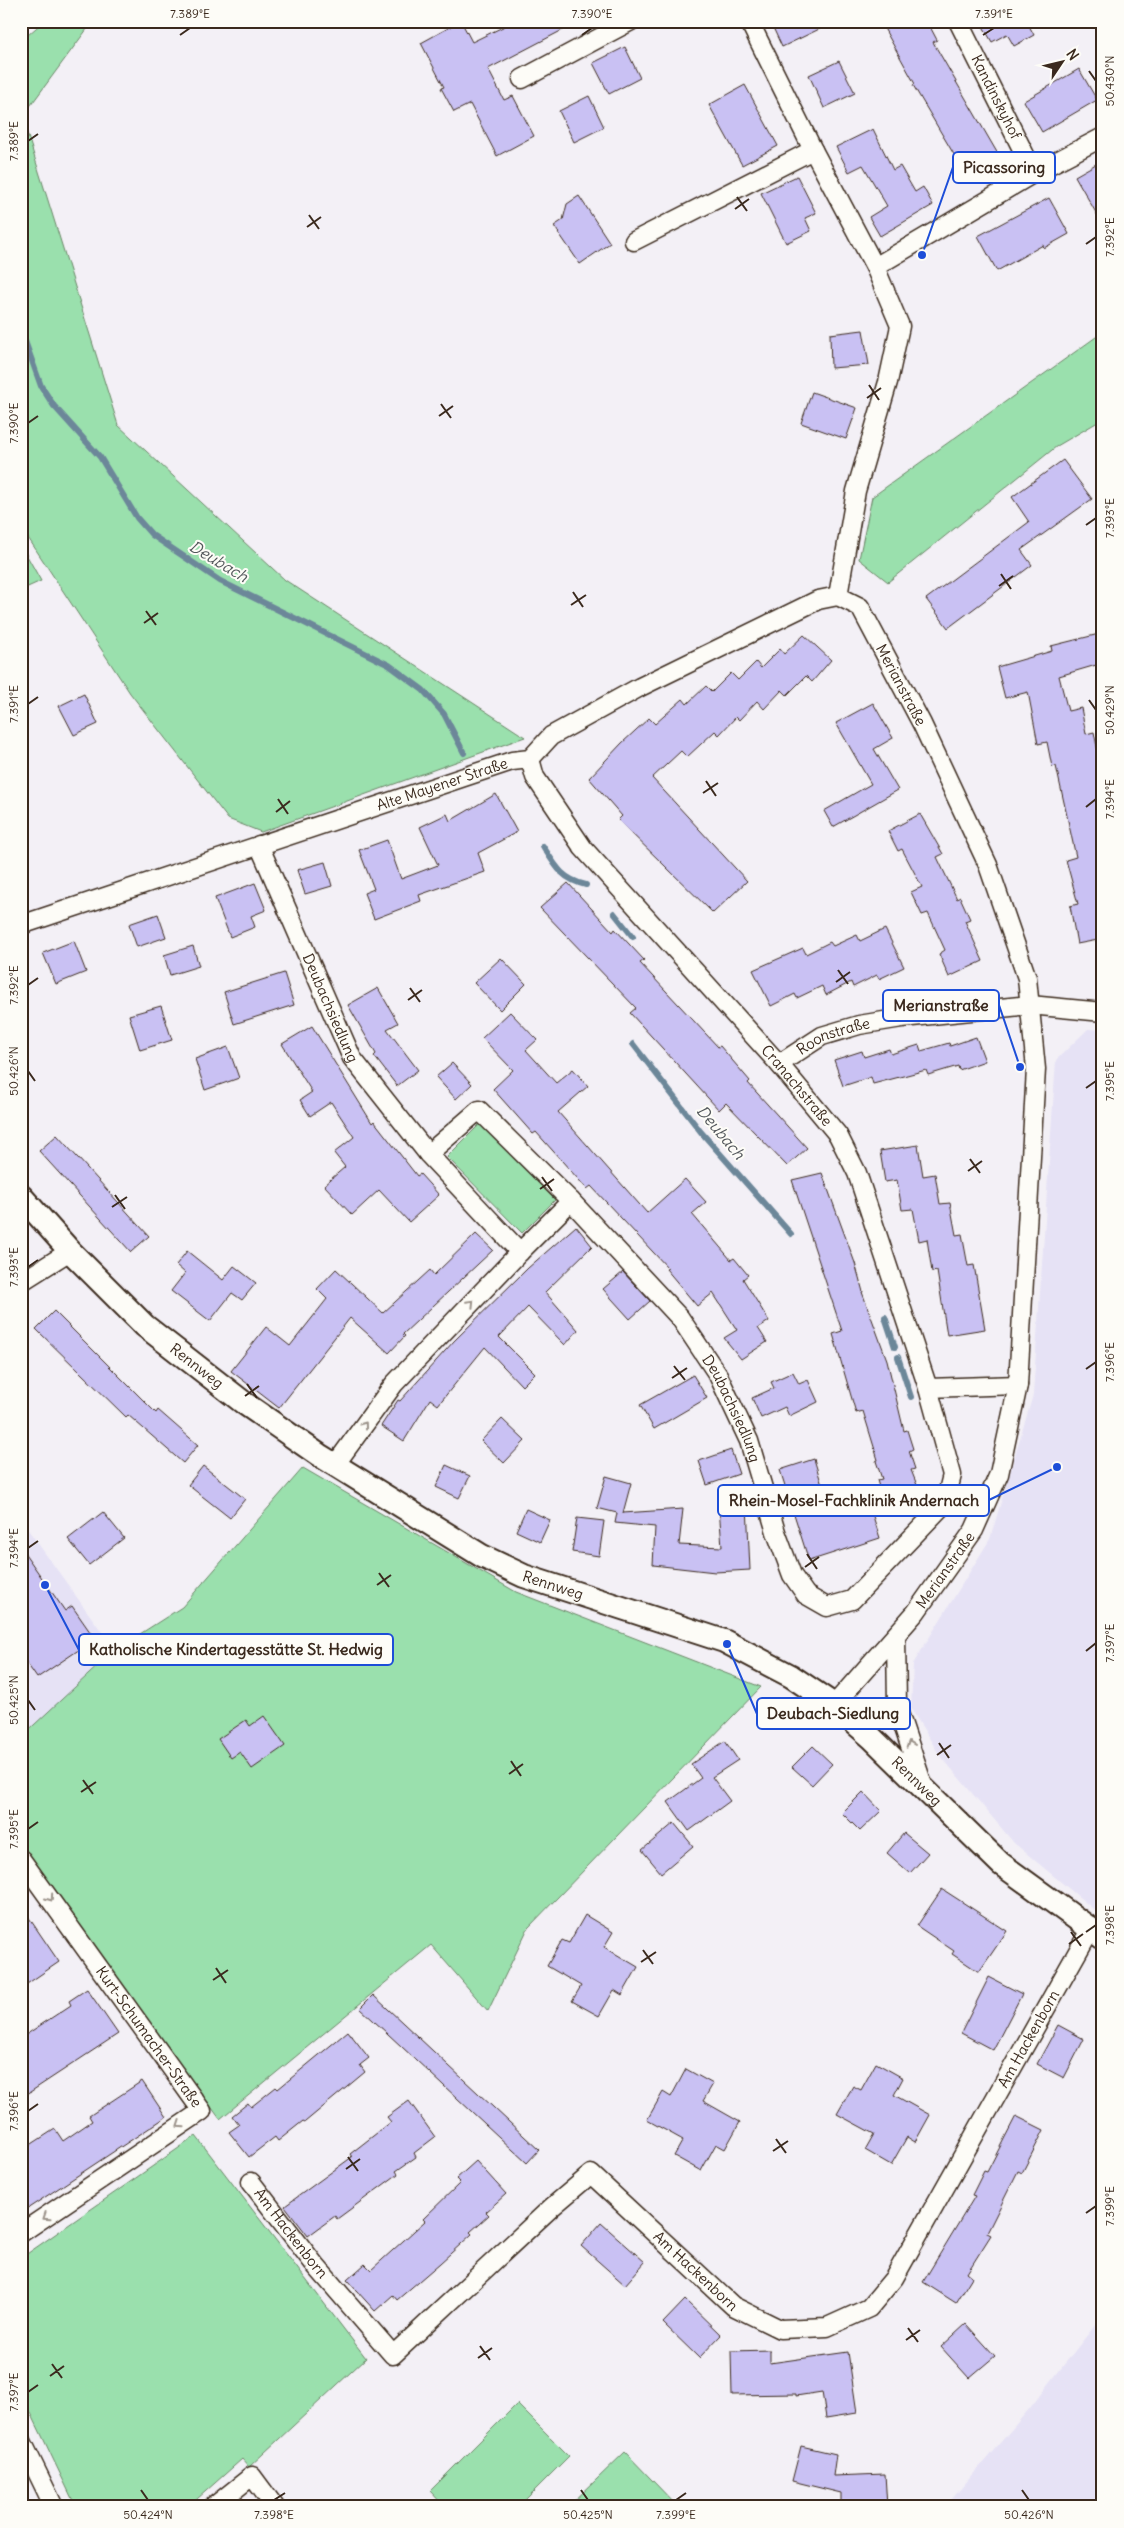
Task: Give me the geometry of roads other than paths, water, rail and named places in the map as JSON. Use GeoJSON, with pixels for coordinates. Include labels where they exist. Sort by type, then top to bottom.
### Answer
{"type":"FeatureCollection","features":[{"type":"Feature","properties":{"kind":"street"},"geometry":{"type":"LineString","coordinates":[[522,79],[631,21]]}},
{"type":"Feature","properties":{"kind":"street"},"geometry":{"type":"LineString","coordinates":[[530,759],[551,736],[640,687],[818,600],[838,596],[856,491],[888,382],[900,326],[875,267],[812,150],[749,21]]}},
{"type":"Feature","properties":{"kind":"street","name":"Kandinskyhof"},"geometry":{"type":"LineString","coordinates":[[958,21],[1034,173]]}},
{"type":"Feature","properties":{"kind":"street"},"geometry":{"type":"LineString","coordinates":[[875,267],[1034,173],[1103,137]]}},
{"type":"Feature","properties":{"kind":"street"},"geometry":{"type":"LineString","coordinates":[[634,241],[812,150]]}},
{"type":"Feature","properties":{"kind":"street","name":"Merianstraße"},"geometry":{"type":"LineString","coordinates":[[834,1705],[916,1612],[974,1530],[999,1474],[1018,1385],[1036,1069],[1027,978],[988,865],[926,732],[860,608],[838,596]]}},
{"type":"Feature","properties":{"kind":"street","name":"Alte Mayener Straße"},"geometry":{"type":"LineString","coordinates":[[21,925],[512,761],[530,759]]}},
{"type":"Feature","properties":{"kind":"street","name":"Cranachstraße"},"geometry":{"type":"LineString","coordinates":[[530,759],[535,777],[583,848],[779,1064],[838,1135],[857,1173],[928,1388]]}},
{"type":"Feature","properties":{"kind":"street","name":"Deubachsiedlung"},"geometry":{"type":"LineString","coordinates":[[259,845],[352,1058],[428,1154],[520,1252]]}},
{"type":"Feature","properties":{"kind":"street","name":"Roonstraße"},"geometry":{"type":"LineString","coordinates":[[779,1064],[822,1036],[859,1025],[954,1012],[1030,1005],[1103,1012]]}},
{"type":"Feature","properties":{"kind":"street","name":"Deubachsiedlung"},"geometry":{"type":"LineString","coordinates":[[428,1154],[479,1110],[571,1201],[680,1318],[718,1375],[749,1441],[776,1532],[792,1574],[806,1595],[827,1607],[852,1600],[945,1504],[952,1475],[928,1388]]}},
{"type":"Feature","properties":{"kind":"street","name":"Rennweg"},"geometry":{"type":"LineString","coordinates":[[21,1196],[70,1251],[145,1326],[244,1403],[336,1465],[482,1556],[524,1576],[724,1641],[791,1676],[834,1705],[872,1738],[1001,1864],[1096,1934]]}},
{"type":"Feature","properties":{"kind":"street"},"geometry":{"type":"LineString","coordinates":[[336,1465],[394,1384],[571,1201]]}},
{"type":"Feature","properties":{"kind":"street"},"geometry":{"type":"LineString","coordinates":[[21,1282],[70,1251]]}},
{"type":"Feature","properties":{"kind":"street"},"geometry":{"type":"LineString","coordinates":[[928,1388],[1018,1385]]}},
{"type":"Feature","properties":{"kind":"street"},"geometry":{"type":"LineString","coordinates":[[896,1636],[897,1707],[925,1791]]}},
{"type":"Feature","properties":{"kind":"street","name":"Kurt-Schumacher-Straße"},"geometry":{"type":"LineString","coordinates":[[21,1859],[202,2111],[21,2233]]}},
{"type":"Feature","properties":{"kind":"street","name":"Am Hackenborn"},"geometry":{"type":"LineString","coordinates":[[251,2182],[315,2265],[394,2355],[545,2213],[591,2174],[733,2306],[780,2329],[827,2327],[869,2308],[894,2278],[1096,1934]]}},
{"type":"Feature","properties":{"kind":"street"},"geometry":{"type":"LineString","coordinates":[[21,2439],[54,2507]]}},
{"type":"Feature","properties":{"kind":"street"},"geometry":{"type":"LineString","coordinates":[[213,2507],[252,2476],[275,2507]]}},
{"type":"Feature","properties":{"kind":"waterway","name":"Deubach"},"geometry":{"type":"LineString","coordinates":[[21,330],[41,386],[54,406],[100,457],[137,518],[152,535],[220,581],[389,665],[423,690],[444,714],[464,753]]}},
{"type":"Feature","properties":{"kind":"waterway","name":"Deubach"},"geometry":{"type":"LineString","coordinates":[[543,846],[565,876],[586,885]]}},
{"type":"Feature","properties":{"kind":"waterway","name":"Deubach"},"geometry":{"type":"LineString","coordinates":[[614,913],[633,937]]}},
{"type":"Feature","properties":{"kind":"waterway","name":"Deubach"},"geometry":{"type":"LineString","coordinates":[[633,1044],[701,1132],[791,1234]]}},
{"type":"Feature","properties":{"kind":"waterway","name":"Deubach"},"geometry":{"type":"LineString","coordinates":[[885,1317],[895,1347]]}},
{"type":"Feature","properties":{"kind":"waterway","name":"Deubach"},"geometry":{"type":"LineString","coordinates":[[898,1357],[911,1397]]}},
{"type":"Feature","properties":{"kind":"place","name":"Picassoring"},"geometry":{"type":"Point","coordinates":[922,255]}},
{"type":"Feature","properties":{"kind":"place","name":"Merianstraße"},"geometry":{"type":"Point","coordinates":[1020,1067]}},
{"type":"Feature","properties":{"kind":"place","name":"Rhein-Mosel-Fachklinik Andernach"},"geometry":{"type":"Point","coordinates":[1057,1467]}},
{"type":"Feature","properties":{"kind":"place","name":"Katholische Kindertagesstätte St. Hedwig"},"geometry":{"type":"Point","coordinates":[45,1585]}},
{"type":"Feature","properties":{"kind":"place","name":"Deubach-Siedlung"},"geometry":{"type":"Point","coordinates":[727,1644]}}]}
